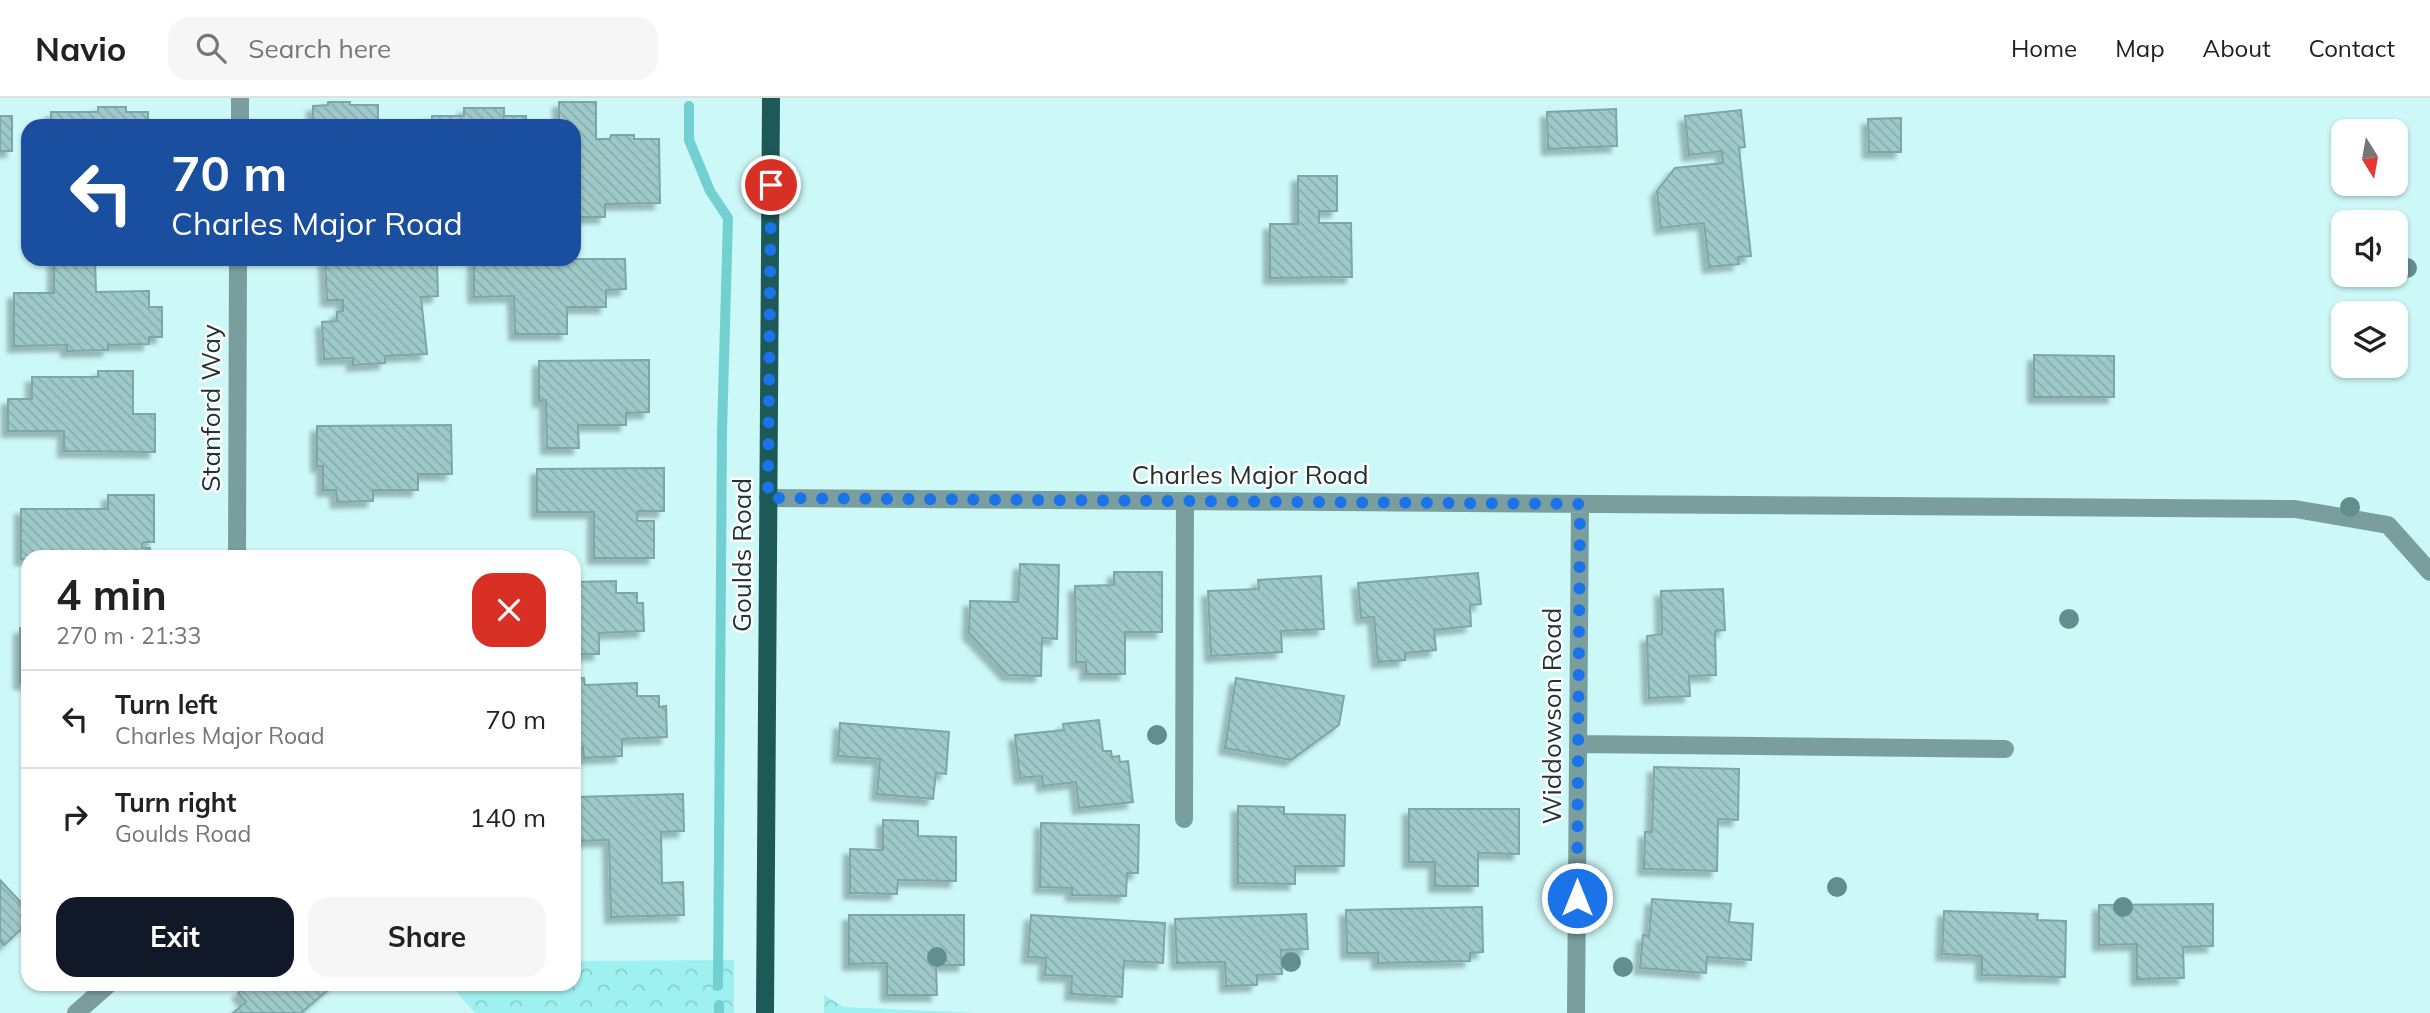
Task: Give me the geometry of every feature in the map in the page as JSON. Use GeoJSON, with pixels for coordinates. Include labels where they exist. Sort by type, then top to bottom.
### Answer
{"type":"FeatureCollection","features":[{"type":"Feature","properties":{"kind":"main road","name":"Goulds Road"},"geometry":{"type":"LineString","coordinates":[[765,1013],[771,98]]}},
{"type":"Feature","properties":{"kind":"street"},"geometry":{"type":"LineString","coordinates":[[240,98],[240,119]]}},
{"type":"Feature","properties":{"kind":"street","name":"Stanford Way"},"geometry":{"type":"LineString","coordinates":[[237,550],[238,266]]}},
{"type":"Feature","properties":{"kind":"street","name":"Charles Major Road"},"geometry":{"type":"LineString","coordinates":[[768,498],[2295,509],[2388,525],[2430,572]]}},
{"type":"Feature","properties":{"kind":"street"},"geometry":{"type":"LineString","coordinates":[[1184,819],[1185,501]]}},
{"type":"Feature","properties":{"kind":"street","name":"Widdowson Road"},"geometry":{"type":"LineString","coordinates":[[1576,1013],[1580,504]]}},
{"type":"Feature","properties":{"kind":"street"},"geometry":{"type":"LineString","coordinates":[[1578,744],[2005,749]]}},
{"type":"Feature","properties":{"kind":"street"},"geometry":{"type":"LineString","coordinates":[[76,1013],[101,991]]}},
{"type":"Feature","properties":{"kind":"green space"},"geometry":{"type":"Polygon","coordinates":[[[734,960],[734,1013],[475,1013],[455,991],[581,991],[581,961],[734,960]]]}},
{"type":"Feature","properties":{"kind":"green space"},"geometry":{"type":"Polygon","coordinates":[[[824,995],[844,1007],[979,1013],[824,1013],[824,995]]]}},
{"type":"Feature","properties":{"kind":"building"},"geometry":{"type":"Polygon","coordinates":[[[328,102],[350,102],[350,105],[378,105],[378,119],[313,119],[313,106],[328,105],[328,102]]]}},
{"type":"Feature","properties":{"kind":"building"},"geometry":{"type":"Polygon","coordinates":[[[559,102],[596,102],[596,139],[610,139],[611,135],[634,135],[634,139],[659,139],[660,203],[605,204],[605,217],[581,217],[581,119],[559,119],[559,102]]]}},
{"type":"Feature","properties":{"kind":"building"},"geometry":{"type":"Polygon","coordinates":[[[98,107],[126,107],[126,112],[148,112],[148,119],[51,119],[51,112],[98,112],[98,107]]]}},
{"type":"Feature","properties":{"kind":"building"},"geometry":{"type":"Polygon","coordinates":[[[464,108],[504,108],[504,116],[526,116],[526,119],[432,119],[432,116],[464,116],[464,108]]]}},
{"type":"Feature","properties":{"kind":"building"},"geometry":{"type":"Polygon","coordinates":[[[1616,109],[1617,146],[1548,149],[1547,112],[1616,109]]]}},
{"type":"Feature","properties":{"kind":"building"},"geometry":{"type":"Polygon","coordinates":[[[1741,110],[1745,147],[1739,148],[1751,256],[1738,257],[1739,264],[1709,267],[1704,223],[1661,228],[1657,191],[1675,168],[1723,163],[1722,151],[1689,155],[1685,116],[1741,110]]]}},
{"type":"Feature","properties":{"kind":"building"},"geometry":{"type":"Polygon","coordinates":[[[0,116],[12,116],[12,151],[0,151],[0,116]]]}},
{"type":"Feature","properties":{"kind":"building"},"geometry":{"type":"Polygon","coordinates":[[[1901,118],[1901,152],[1869,152],[1868,119],[1901,118]]]}},
{"type":"Feature","properties":{"kind":"building"},"geometry":{"type":"Polygon","coordinates":[[[1298,176],[1337,176],[1337,211],[1319,211],[1319,223],[1351,223],[1352,277],[1270,278],[1270,224],[1298,224],[1298,176]]]}},
{"type":"Feature","properties":{"kind":"building"},"geometry":{"type":"Polygon","coordinates":[[[581,259],[625,259],[626,289],[606,290],[606,307],[567,307],[567,334],[515,334],[514,296],[474,297],[474,266],[581,266],[581,259]]]}},
{"type":"Feature","properties":{"kind":"building"},"geometry":{"type":"Polygon","coordinates":[[[54,266],[95,266],[96,292],[149,291],[149,307],[162,307],[162,337],[149,337],[149,344],[108,345],[108,350],[67,351],[67,345],[14,346],[14,293],[54,293],[54,266]]]}},
{"type":"Feature","properties":{"kind":"building"},"geometry":{"type":"Polygon","coordinates":[[[325,266],[437,266],[438,296],[421,297],[427,354],[385,356],[385,363],[353,365],[353,358],[324,359],[322,322],[337,321],[337,312],[343,311],[343,300],[327,300],[325,266]]]}},
{"type":"Feature","properties":{"kind":"building"},"geometry":{"type":"Polygon","coordinates":[[[2034,355],[2114,356],[2114,397],[2034,397],[2034,355]]]}},
{"type":"Feature","properties":{"kind":"building"},"geometry":{"type":"Polygon","coordinates":[[[649,360],[649,412],[626,413],[626,425],[578,425],[579,448],[547,448],[546,400],[539,401],[539,361],[649,360]]]}},
{"type":"Feature","properties":{"kind":"building"},"geometry":{"type":"Polygon","coordinates":[[[98,371],[133,371],[133,414],[155,414],[155,452],[64,451],[64,431],[8,431],[8,399],[32,399],[32,377],[98,377],[98,371]]]}},
{"type":"Feature","properties":{"kind":"building"},"geometry":{"type":"Polygon","coordinates":[[[451,425],[452,474],[418,474],[418,490],[373,490],[373,501],[337,502],[336,490],[323,490],[323,466],[317,466],[317,426],[451,425]]]}},
{"type":"Feature","properties":{"kind":"building"},"geometry":{"type":"Polygon","coordinates":[[[664,468],[664,511],[638,511],[637,521],[654,521],[654,558],[594,558],[594,512],[537,512],[537,469],[664,468]]]}},
{"type":"Feature","properties":{"kind":"building"},"geometry":{"type":"Polygon","coordinates":[[[108,495],[154,495],[154,542],[143,542],[142,548],[150,550],[21,550],[21,509],[108,509],[108,495]]]}},
{"type":"Feature","properties":{"kind":"building"},"geometry":{"type":"Polygon","coordinates":[[[1020,564],[1059,565],[1057,639],[1042,638],[1041,676],[1008,675],[969,633],[970,601],[1018,602],[1020,564]]]}},
{"type":"Feature","properties":{"kind":"building"},"geometry":{"type":"Polygon","coordinates":[[[1114,572],[1162,572],[1162,632],[1125,632],[1125,674],[1086,674],[1086,662],[1076,662],[1075,586],[1114,585],[1114,572]]]}},
{"type":"Feature","properties":{"kind":"building"},"geometry":{"type":"Polygon","coordinates":[[[1478,573],[1481,604],[1470,605],[1471,626],[1434,630],[1436,650],[1405,653],[1405,660],[1378,662],[1374,617],[1361,618],[1358,583],[1478,573]]]}},
{"type":"Feature","properties":{"kind":"building"},"geometry":{"type":"Polygon","coordinates":[[[1321,576],[1324,629],[1281,631],[1282,652],[1211,656],[1208,591],[1259,589],[1258,580],[1321,576]]]}},
{"type":"Feature","properties":{"kind":"building"},"geometry":{"type":"Polygon","coordinates":[[[616,581],[616,593],[637,593],[637,603],[643,603],[644,631],[599,633],[599,654],[581,654],[581,582],[616,581]]]}},
{"type":"Feature","properties":{"kind":"building"},"geometry":{"type":"Polygon","coordinates":[[[1723,589],[1725,630],[1715,631],[1716,675],[1689,676],[1690,696],[1649,698],[1647,636],[1662,634],[1661,591],[1723,589]]]}},
{"type":"Feature","properties":{"kind":"building"},"geometry":{"type":"Polygon","coordinates":[[[20,628],[21,628],[21,683],[20,628]]]}},
{"type":"Feature","properties":{"kind":"building"},"geometry":{"type":"Polygon","coordinates":[[[581,678],[584,678],[585,685],[637,683],[637,696],[659,696],[659,707],[666,706],[667,737],[622,739],[622,756],[584,758],[581,678]]]}},
{"type":"Feature","properties":{"kind":"building"},"geometry":{"type":"Polygon","coordinates":[[[1236,678],[1344,696],[1339,725],[1291,760],[1225,748],[1236,678]]]}},
{"type":"Feature","properties":{"kind":"building"},"geometry":{"type":"Polygon","coordinates":[[[1099,720],[1103,751],[1111,751],[1112,757],[1119,756],[1120,762],[1128,761],[1133,802],[1079,808],[1076,782],[1043,786],[1042,776],[1020,778],[1015,735],[1064,730],[1063,724],[1099,720]]]}},
{"type":"Feature","properties":{"kind":"building"},"geometry":{"type":"Polygon","coordinates":[[[840,723],[949,732],[946,774],[936,773],[933,799],[877,794],[880,759],[838,756],[840,723]]]}},
{"type":"Feature","properties":{"kind":"building"},"geometry":{"type":"Polygon","coordinates":[[[1654,767],[1739,769],[1738,820],[1718,819],[1717,871],[1644,869],[1645,832],[1652,832],[1654,767]]]}},
{"type":"Feature","properties":{"kind":"building"},"geometry":{"type":"Polygon","coordinates":[[[683,794],[684,831],[661,832],[662,883],[683,882],[684,915],[611,917],[609,840],[581,841],[581,797],[683,794]]]}},
{"type":"Feature","properties":{"kind":"building"},"geometry":{"type":"Polygon","coordinates":[[[1238,806],[1284,807],[1284,814],[1345,815],[1344,866],[1295,866],[1295,884],[1238,883],[1238,806]]]}},
{"type":"Feature","properties":{"kind":"building"},"geometry":{"type":"Polygon","coordinates":[[[1409,809],[1519,809],[1519,854],[1478,853],[1478,886],[1435,886],[1435,862],[1409,862],[1409,809]]]}},
{"type":"Feature","properties":{"kind":"building"},"geometry":{"type":"Polygon","coordinates":[[[883,820],[918,821],[918,836],[956,837],[956,881],[898,880],[897,894],[850,893],[850,849],[883,850],[883,820]]]}},
{"type":"Feature","properties":{"kind":"building"},"geometry":{"type":"Polygon","coordinates":[[[1041,823],[1139,825],[1138,873],[1127,873],[1126,896],[1072,895],[1072,888],[1040,887],[1041,823]]]}},
{"type":"Feature","properties":{"kind":"building"},"geometry":{"type":"Polygon","coordinates":[[[0,880],[21,902],[21,929],[4,945],[0,941],[0,880]]]}},
{"type":"Feature","properties":{"kind":"building"},"geometry":{"type":"Polygon","coordinates":[[[1652,899],[1731,904],[1729,922],[1753,924],[1751,960],[1707,957],[1706,973],[1640,968],[1643,935],[1649,936],[1652,899]]]}},
{"type":"Feature","properties":{"kind":"building"},"geometry":{"type":"Polygon","coordinates":[[[2213,904],[2213,946],[2183,947],[2184,978],[2137,979],[2137,944],[2099,945],[2099,905],[2213,904]]]}},
{"type":"Feature","properties":{"kind":"building"},"geometry":{"type":"Polygon","coordinates":[[[1482,907],[1483,952],[1470,953],[1470,961],[1378,963],[1378,953],[1347,953],[1346,910],[1482,907]]]}},
{"type":"Feature","properties":{"kind":"building"},"geometry":{"type":"Polygon","coordinates":[[[1944,911],[2038,914],[2037,920],[2066,921],[2065,977],[1982,975],[1982,956],[1942,954],[1944,911]]]}},
{"type":"Feature","properties":{"kind":"building"},"geometry":{"type":"Polygon","coordinates":[[[1306,914],[1308,949],[1281,950],[1282,974],[1257,975],[1257,985],[1226,986],[1225,962],[1177,963],[1175,919],[1306,914]]]}},
{"type":"Feature","properties":{"kind":"building"},"geometry":{"type":"Polygon","coordinates":[[[849,915],[964,915],[964,965],[936,965],[937,995],[887,995],[887,963],[849,964],[849,915]]]}},
{"type":"Feature","properties":{"kind":"building"},"geometry":{"type":"Polygon","coordinates":[[[1031,915],[1165,923],[1163,963],[1124,961],[1122,997],[1071,994],[1072,976],[1045,975],[1046,958],[1028,957],[1031,915]]]}},
{"type":"Feature","properties":{"kind":"building"},"geometry":{"type":"Polygon","coordinates":[[[327,991],[301,1013],[233,1013],[246,1002],[238,993],[327,991]]]}},
{"type":"Feature","properties":{"kind":"waterway"},"geometry":{"type":"LineString","coordinates":[[689,106],[689,140],[710,191],[728,218],[722,432],[718,986]]}},
{"type":"Feature","properties":{"kind":"waterway"},"geometry":{"type":"LineString","coordinates":[[719,1005],[719,1013]]}},
{"type":"Feature","properties":{"kind":"route"},"geometry":{"type":"LineString","coordinates":[[771,185],[768,498],[1580,504],[1577,898]]}}]}
